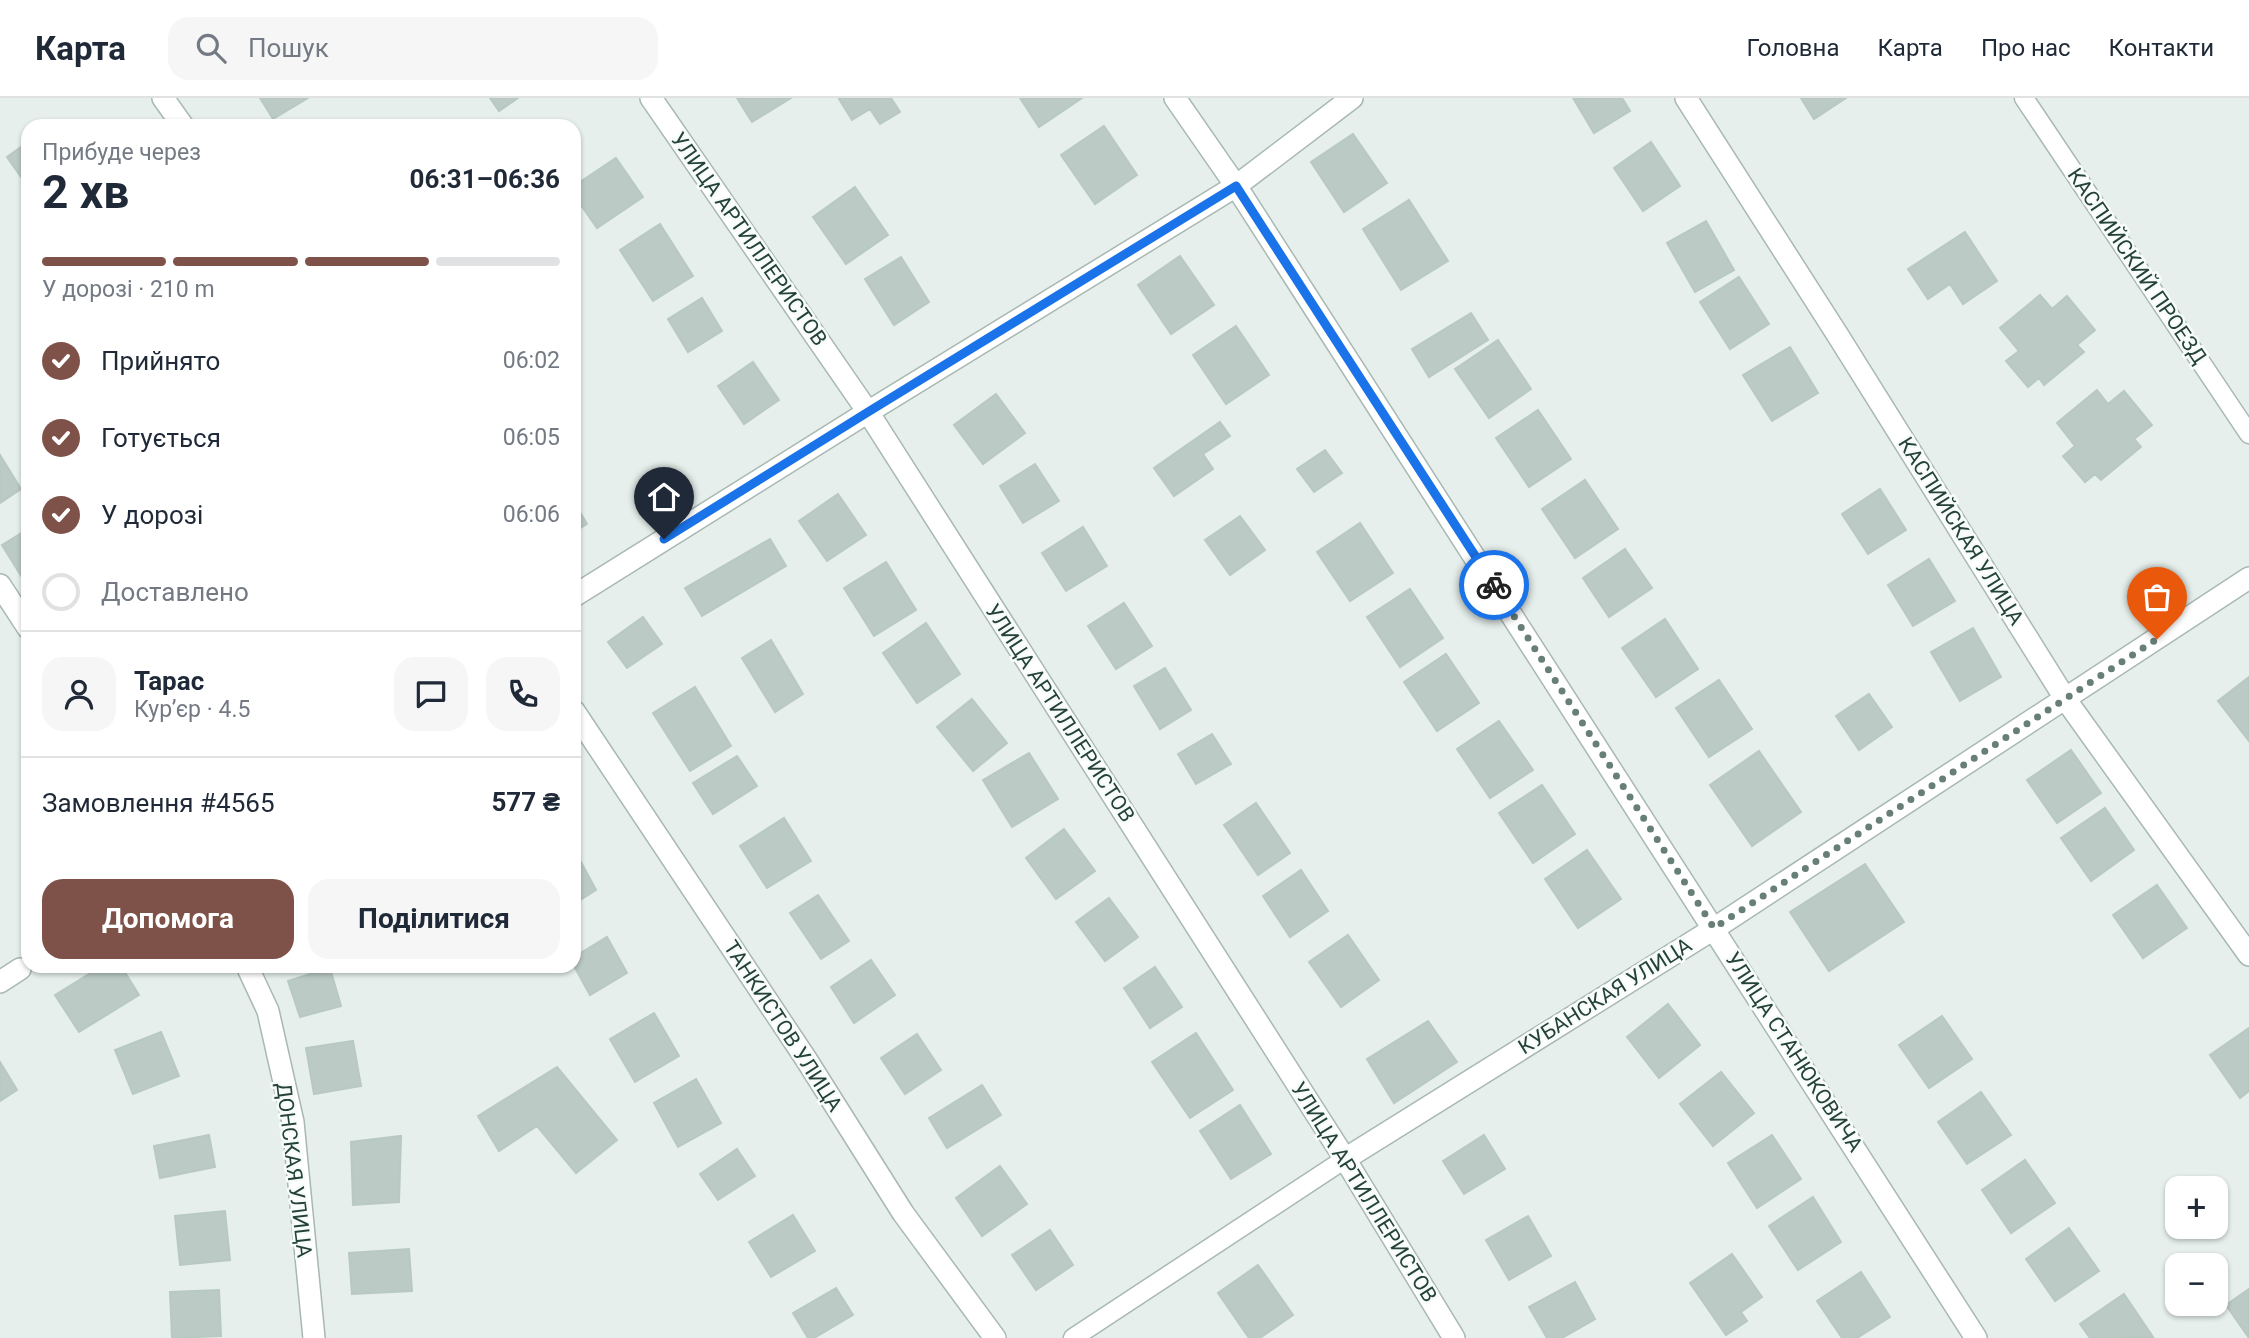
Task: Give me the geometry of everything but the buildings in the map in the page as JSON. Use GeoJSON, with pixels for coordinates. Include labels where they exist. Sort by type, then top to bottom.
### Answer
{"type":"FeatureCollection","features":[{"type":"Feature","properties":{"kind":"street"},"geometry":{"type":"LineString","coordinates":[[163,98],[178,119]]}},
{"type":"Feature","properties":{"kind":"street","name":"УЛИЦА АРТИЛЛЕРИСТОВ"},"geometry":{"type":"LineString","coordinates":[[651,98],[868,412],[1345,1159],[1454,1338]]}},
{"type":"Feature","properties":{"kind":"street","name":"УЛИЦА СТАНЮКОВИЧА"},"geometry":{"type":"LineString","coordinates":[[1175,98],[1236,186],[1976,1338]]}},
{"type":"Feature","properties":{"kind":"street"},"geometry":{"type":"LineString","coordinates":[[581,592],[1236,186],[1352,98]]}},
{"type":"Feature","properties":{"kind":"street","name":"КАСПИЙСКАЯ УЛИЦА"},"geometry":{"type":"LineString","coordinates":[[1686,98],[2066,699],[2249,955]]}},
{"type":"Feature","properties":{"kind":"street","name":"КУБАНСКАЯ УЛИЦА"},"geometry":{"type":"LineString","coordinates":[[1345,1159],[1714,928],[2249,578]]}},
{"type":"Feature","properties":{"kind":"street"},"geometry":{"type":"LineString","coordinates":[[0,584],[21,617]]}},
{"type":"Feature","properties":{"kind":"street","name":"ТАНКИСТОВ УЛИЦА"},"geometry":{"type":"LineString","coordinates":[[581,722],[806,1059],[903,1213],[995,1338]]}},
{"type":"Feature","properties":{"kind":"street"},"geometry":{"type":"LineString","coordinates":[[0,982],[20,969]]}},
{"type":"Feature","properties":{"kind":"street","name":"ДОНСКАЯ УЛИЦА"},"geometry":{"type":"LineString","coordinates":[[250,973],[268,1011],[293,1122],[314,1338]]}},
{"type":"Feature","properties":{"kind":"lane","name":"КАСПИЙСКИЙ ПРОЕЗД"},"geometry":{"type":"LineString","coordinates":[[2024,98],[2249,434]]}},
{"type":"Feature","properties":{"kind":"lane"},"geometry":{"type":"LineString","coordinates":[[1073,1338],[1345,1159]]}},
{"type":"Feature","properties":{"kind":"way so far"},"geometry":{"type":"LineString","coordinates":[[1494,585],[1714,928],[2157,639]]}},
{"type":"Feature","properties":{"kind":"route"},"geometry":{"type":"LineString","coordinates":[[664,539],[1236,186],[1494,585]]}}]}
